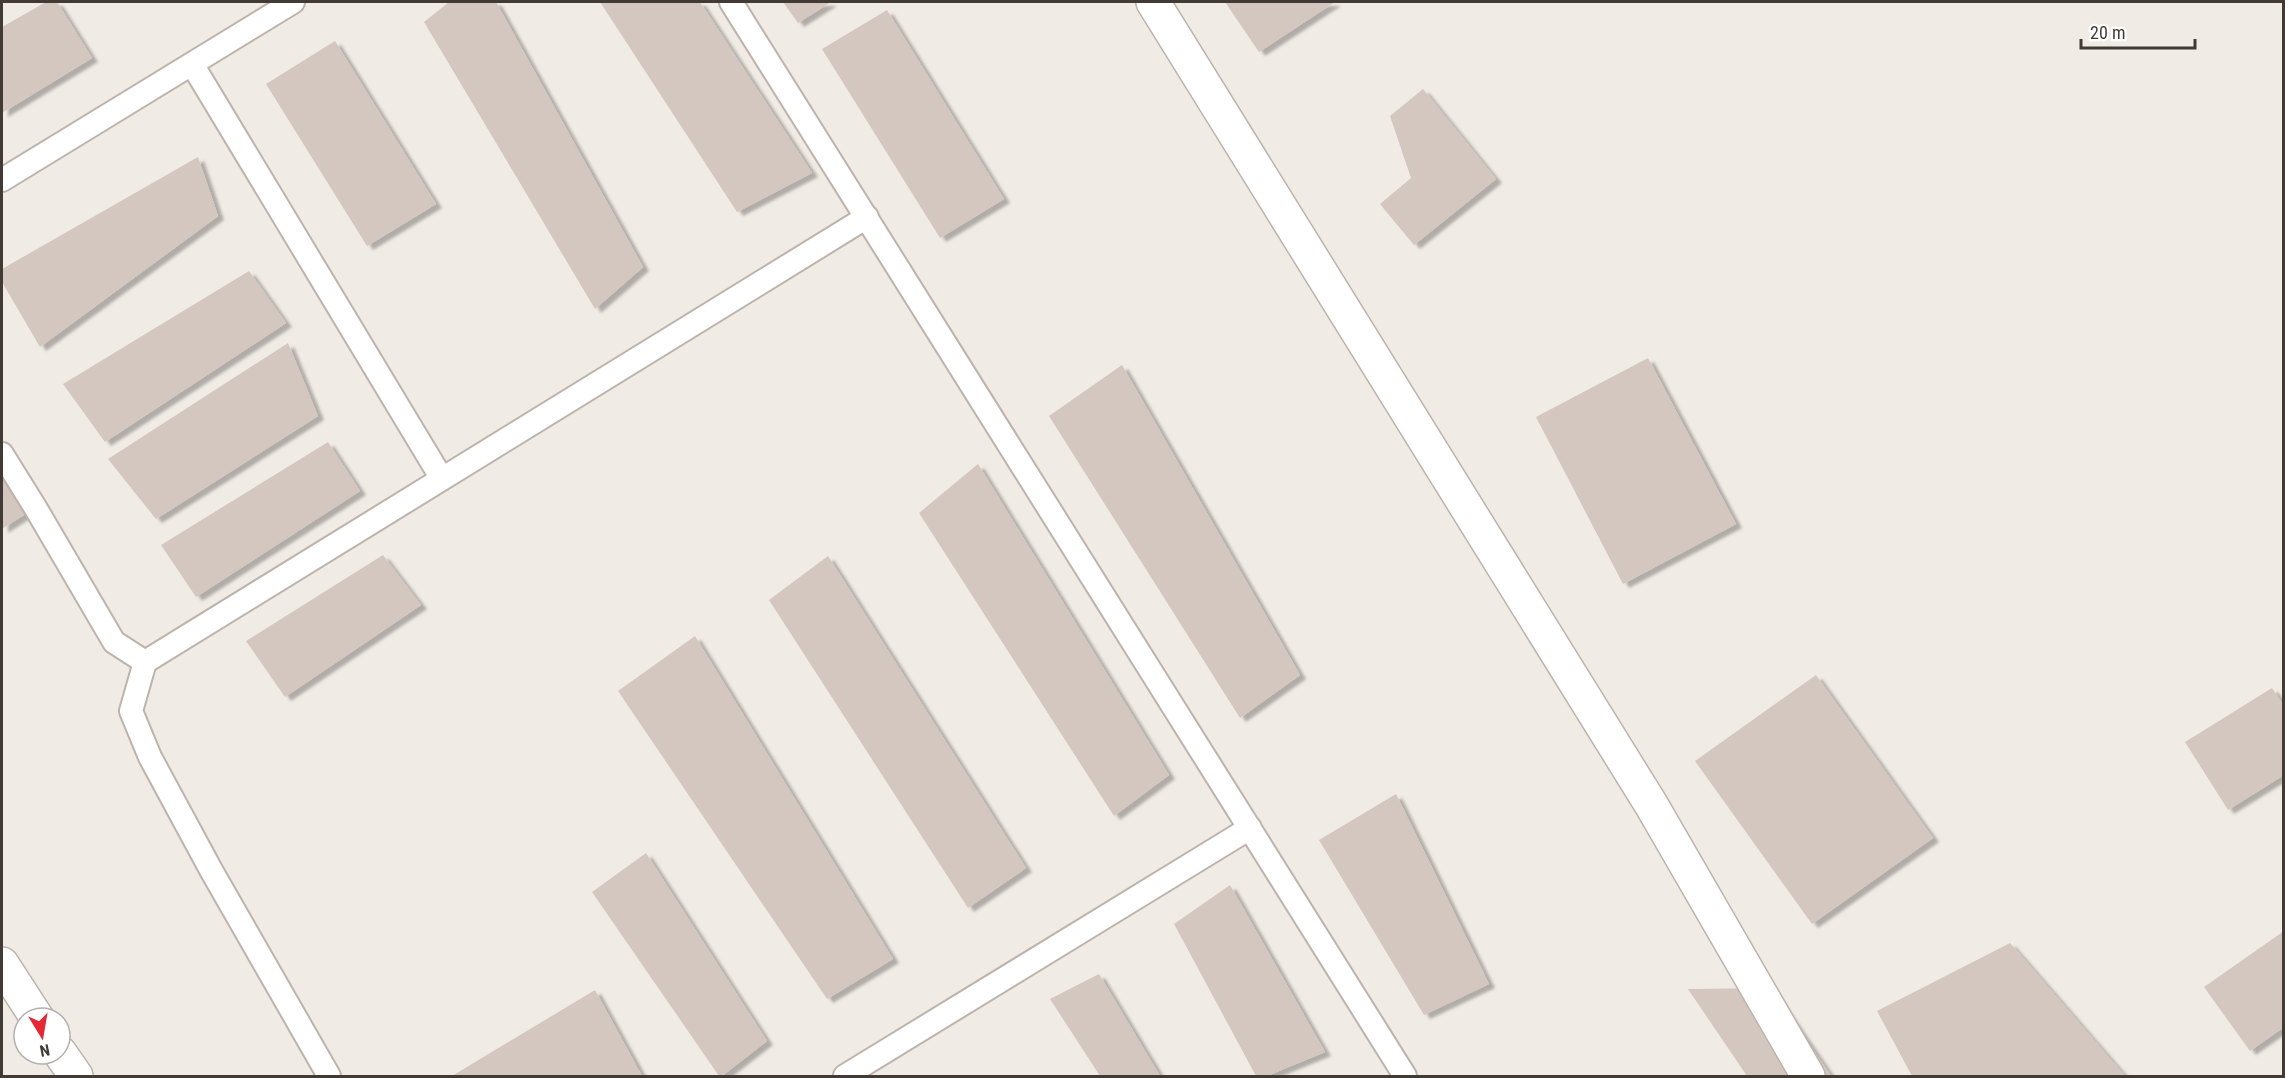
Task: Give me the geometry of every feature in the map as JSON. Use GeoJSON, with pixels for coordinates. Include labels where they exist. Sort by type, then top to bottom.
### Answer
{"type":"FeatureCollection","features":[{"type":"Feature","properties":{"kind":"street"},"geometry":{"type":"LineString","coordinates":[[1152,2],[1652,806],[1808,1077]]}},
{"type":"Feature","properties":{"kind":"street"},"geometry":{"type":"LineString","coordinates":[[2,964],[29,1006]]}},
{"type":"Feature","properties":{"kind":"lane"},"geometry":{"type":"LineString","coordinates":[[2,180],[292,2]]}},
{"type":"Feature","properties":{"kind":"lane"},"geometry":{"type":"LineString","coordinates":[[731,2],[1405,1077]]}},
{"type":"Feature","properties":{"kind":"lane"},"geometry":{"type":"LineString","coordinates":[[192,64],[442,479]]}},
{"type":"Feature","properties":{"kind":"lane"},"geometry":{"type":"LineString","coordinates":[[329,1077],[211,870],[150,757],[131,711],[145,662],[867,217]]}},
{"type":"Feature","properties":{"kind":"lane"},"geometry":{"type":"LineString","coordinates":[[2,454],[36,507],[114,642],[145,662]]}},
{"type":"Feature","properties":{"kind":"lane"},"geometry":{"type":"LineString","coordinates":[[845,1077],[1250,828]]}},
{"type":"Feature","properties":{"kind":"building"},"geometry":{"type":"Polygon","coordinates":[[[46,2],[57,2],[92,58],[2,113],[2,27],[46,2]]]}},
{"type":"Feature","properties":{"kind":"building"},"geometry":{"type":"Polygon","coordinates":[[[449,2],[496,2],[643,267],[595,309],[424,22],[449,2]]]}},
{"type":"Feature","properties":{"kind":"building"},"geometry":{"type":"Polygon","coordinates":[[[600,2],[700,2],[812,173],[737,212],[600,2]]]}},
{"type":"Feature","properties":{"kind":"building"},"geometry":{"type":"Polygon","coordinates":[[[783,2],[831,2],[798,23],[783,2]]]}},
{"type":"Feature","properties":{"kind":"building"},"geometry":{"type":"Polygon","coordinates":[[[1225,2],[1335,2],[1259,52],[1225,2]]]}},
{"type":"Feature","properties":{"kind":"building"},"geometry":{"type":"Polygon","coordinates":[[[887,10],[1004,199],[940,238],[822,49],[887,10]]]}},
{"type":"Feature","properties":{"kind":"building"},"geometry":{"type":"Polygon","coordinates":[[[335,41],[436,204],[367,246],[266,84],[335,41]]]}},
{"type":"Feature","properties":{"kind":"building"},"geometry":{"type":"Polygon","coordinates":[[[1423,89],[1496,179],[1414,245],[1380,204],[1411,178],[1390,116],[1423,89]]]}},
{"type":"Feature","properties":{"kind":"building"},"geometry":{"type":"Polygon","coordinates":[[[198,157],[218,216],[40,347],[2,282],[2,269],[198,157]]]}},
{"type":"Feature","properties":{"kind":"building"},"geometry":{"type":"Polygon","coordinates":[[[249,271],[286,323],[105,442],[63,384],[249,271]]]}},
{"type":"Feature","properties":{"kind":"building"},"geometry":{"type":"Polygon","coordinates":[[[288,343],[318,416],[156,519],[108,459],[288,343]]]}},
{"type":"Feature","properties":{"kind":"building"},"geometry":{"type":"Polygon","coordinates":[[[1648,358],[1736,524],[1623,584],[1536,417],[1648,358]]]}},
{"type":"Feature","properties":{"kind":"building"},"geometry":{"type":"Polygon","coordinates":[[[1122,365],[1300,675],[1240,718],[1049,416],[1122,365]]]}},
{"type":"Feature","properties":{"kind":"building"},"geometry":{"type":"Polygon","coordinates":[[[328,442],[360,491],[196,597],[161,545],[328,442]]]}},
{"type":"Feature","properties":{"kind":"building"},"geometry":{"type":"Polygon","coordinates":[[[978,464],[1169,775],[1114,816],[919,513],[978,464]]]}},
{"type":"Feature","properties":{"kind":"building"},"geometry":{"type":"Polygon","coordinates":[[[2,473],[30,511],[2,529],[2,473]]]}},
{"type":"Feature","properties":{"kind":"building"},"geometry":{"type":"Polygon","coordinates":[[[383,555],[421,605],[285,697],[246,641],[383,555]]]}},
{"type":"Feature","properties":{"kind":"building"},"geometry":{"type":"Polygon","coordinates":[[[828,556],[1026,868],[968,908],[769,600],[828,556]]]}},
{"type":"Feature","properties":{"kind":"building"},"geometry":{"type":"Polygon","coordinates":[[[695,636],[893,959],[827,999],[618,691],[695,636]]]}},
{"type":"Feature","properties":{"kind":"building"},"geometry":{"type":"Polygon","coordinates":[[[1816,675],[1933,838],[1812,924],[1695,761],[1816,675]]]}},
{"type":"Feature","properties":{"kind":"building"},"geometry":{"type":"Polygon","coordinates":[[[2272,688],[2284,706],[2284,775],[2228,810],[2185,742],[2272,688]]]}},
{"type":"Feature","properties":{"kind":"building"},"geometry":{"type":"Polygon","coordinates":[[[1396,794],[1489,984],[1424,1015],[1319,840],[1396,794]]]}},
{"type":"Feature","properties":{"kind":"building"},"geometry":{"type":"Polygon","coordinates":[[[646,853],[767,1041],[722,1076],[719,1076],[592,892],[646,853]]]}},
{"type":"Feature","properties":{"kind":"building"},"geometry":{"type":"Polygon","coordinates":[[[1230,885],[1325,1052],[1267,1076],[1256,1076],[1174,924],[1230,885]]]}},
{"type":"Feature","properties":{"kind":"building"},"geometry":{"type":"Polygon","coordinates":[[[2284,931],[2284,1027],[2250,1051],[2204,987],[2284,931]]]}},
{"type":"Feature","properties":{"kind":"building"},"geometry":{"type":"Polygon","coordinates":[[[2010,943],[2125,1076],[1912,1076],[1877,1011],[2010,943]]]}},
{"type":"Feature","properties":{"kind":"building"},"geometry":{"type":"Polygon","coordinates":[[[1099,974],[1160,1076],[1100,1076],[1050,999],[1099,974]]]}},
{"type":"Feature","properties":{"kind":"building"},"geometry":{"type":"Polygon","coordinates":[[[1771,988],[1831,1076],[1747,1076],[1688,989],[1771,988]]]}},
{"type":"Feature","properties":{"kind":"building"},"geometry":{"type":"Polygon","coordinates":[[[595,990],[642,1076],[452,1076],[595,990]]]}}]}
